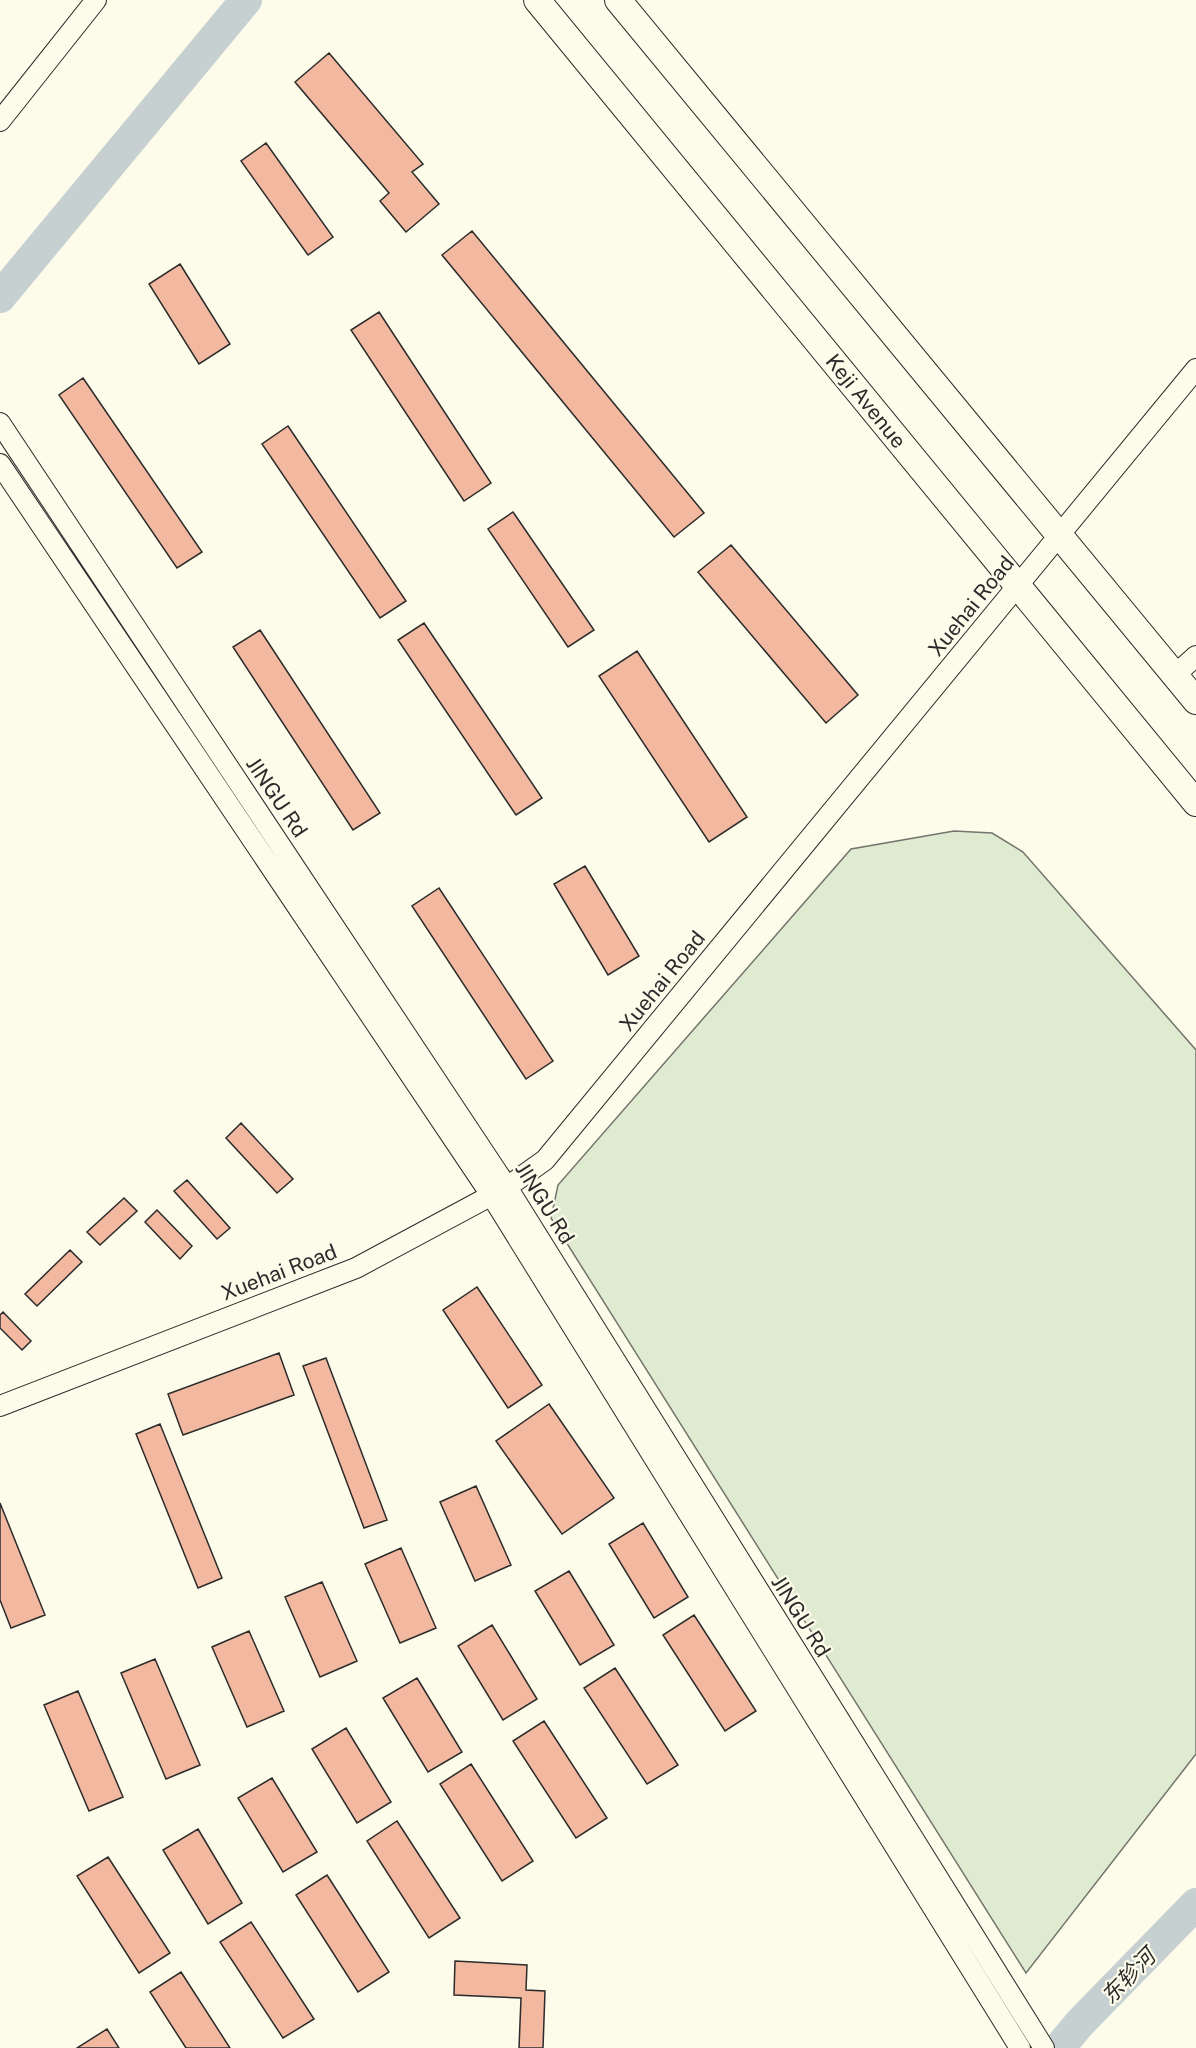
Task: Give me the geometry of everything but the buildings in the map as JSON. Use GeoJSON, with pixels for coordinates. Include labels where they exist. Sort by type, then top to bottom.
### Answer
{"type":"FeatureCollection","features":[{"type":"Feature","properties":{"kind":"main road","name":"Keji Avenue"},"geometry":{"type":"LineString","coordinates":[[537,0],[1196,803]]}},
{"type":"Feature","properties":{"kind":"main road"},"geometry":{"type":"LineString","coordinates":[[618,0],[1196,701]]}},
{"type":"Feature","properties":{"kind":"street"},"geometry":{"type":"LineString","coordinates":[[0,121],[96,0]]}},
{"type":"Feature","properties":{"kind":"street","name":"Xuehai Road"},"geometry":{"type":"LineString","coordinates":[[0,1406],[356,1268],[499,1191],[546,1161],[1196,369]]}},
{"type":"Feature","properties":{"kind":"street","name":"JINGU Rd"},"geometry":{"type":"LineString","coordinates":[[0,423],[499,1191],[1044,2048]]}},
{"type":"Feature","properties":{"kind":"street","name":"JINGU Rd"},"geometry":{"type":"LineString","coordinates":[[0,464],[499,1191],[1017,2042]]}},
{"type":"Feature","properties":{"kind":"street"},"geometry":{"type":"LineString","coordinates":[[1174,675],[1196,656]]}},
{"type":"Feature","properties":{"kind":"green space"},"geometry":{"type":"Polygon","coordinates":[[[954,831],[992,833],[1023,852],[1196,1050],[1196,1754],[1026,1973],[551,1218],[558,1185],[851,849],[954,831]]]}},
{"type":"Feature","properties":{"kind":"waterway"},"geometry":{"type":"LineString","coordinates":[[0,297],[246,0]]}},
{"type":"Feature","properties":{"kind":"waterway","name":"东轸河"},"geometry":{"type":"LineString","coordinates":[[1059,2048],[1080,2023],[1196,1904]]}}]}
